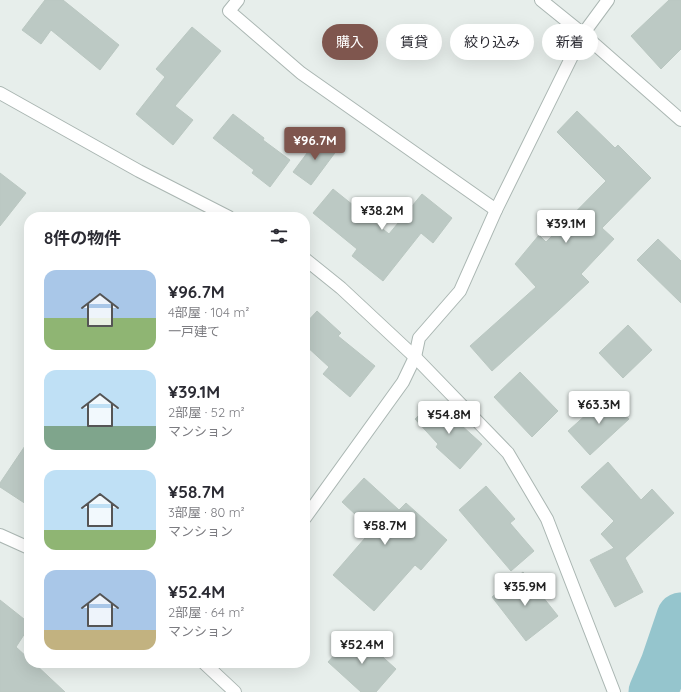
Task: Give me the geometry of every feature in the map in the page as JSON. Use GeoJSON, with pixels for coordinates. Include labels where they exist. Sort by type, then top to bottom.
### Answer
{"type":"FeatureCollection","features":[{"type":"Feature","properties":{"kind":"street"},"geometry":{"type":"LineString","coordinates":[[238,0],[229,11],[301,73],[496,210]]}},
{"type":"Feature","properties":{"kind":"street"},"geometry":{"type":"LineString","coordinates":[[541,0],[571,24]]}},
{"type":"Feature","properties":{"kind":"street"},"geometry":{"type":"LineString","coordinates":[[591,24],[608,0]]}},
{"type":"Feature","properties":{"kind":"street"},"geometry":{"type":"LineString","coordinates":[[598,46],[681,120]]}},
{"type":"Feature","properties":{"kind":"street"},"geometry":{"type":"LineString","coordinates":[[310,511],[403,382],[415,357],[419,338],[460,291],[496,210],[571,60]]}},
{"type":"Feature","properties":{"kind":"street"},"geometry":{"type":"LineString","coordinates":[[0,93],[139,171],[219,212]]}},
{"type":"Feature","properties":{"kind":"street"},"geometry":{"type":"LineString","coordinates":[[310,263],[341,288],[415,357],[508,453],[547,519],[614,692]]}},
{"type":"Feature","properties":{"kind":"street"},"geometry":{"type":"LineString","coordinates":[[0,535],[24,546]]}},
{"type":"Feature","properties":{"kind":"street"},"geometry":{"type":"LineString","coordinates":[[209,668],[235,692]]}},
{"type":"Feature","properties":{"kind":"building"},"geometry":{"type":"Polygon","coordinates":[[[45,0],[63,0],[119,45],[100,70],[51,30],[41,44],[22,30],[45,0]]]}},
{"type":"Feature","properties":{"kind":"building"},"geometry":{"type":"Polygon","coordinates":[[[669,0],[681,0],[681,49],[661,69],[631,36],[669,0]]]}},
{"type":"Feature","properties":{"kind":"building"},"geometry":{"type":"Polygon","coordinates":[[[192,27],[221,51],[175,106],[193,120],[173,145],[136,114],[165,77],[156,69],[192,27]]]}},
{"type":"Feature","properties":{"kind":"building"},"geometry":{"type":"Polygon","coordinates":[[[577,111],[615,148],[618,145],[651,178],[602,228],[614,239],[581,274],[589,282],[492,371],[470,346],[536,287],[515,264],[539,235],[546,242],[606,181],[557,132],[577,111]]]}},
{"type":"Feature","properties":{"kind":"building"},"geometry":{"type":"Polygon","coordinates":[[[233,114],[264,138],[263,140],[290,160],[270,187],[252,173],[254,170],[213,138],[233,114]]]}},
{"type":"Feature","properties":{"kind":"building"},"geometry":{"type":"Polygon","coordinates":[[[319,137],[337,150],[311,185],[293,172],[319,137]]]}},
{"type":"Feature","properties":{"kind":"building"},"geometry":{"type":"Polygon","coordinates":[[[0,173],[26,193],[0,226],[0,173]]]}},
{"type":"Feature","properties":{"kind":"building"},"geometry":{"type":"Polygon","coordinates":[[[333,189],[389,234],[422,194],[452,218],[433,243],[421,233],[383,281],[352,256],[357,249],[313,213],[333,189]]]}},
{"type":"Feature","properties":{"kind":"building"},"geometry":{"type":"Polygon","coordinates":[[[658,239],[681,261],[681,303],[637,260],[658,239]]]}},
{"type":"Feature","properties":{"kind":"building"},"geometry":{"type":"Polygon","coordinates":[[[317,311],[341,333],[338,336],[375,366],[350,397],[323,374],[329,367],[310,350],[310,319],[317,311]]]}},
{"type":"Feature","properties":{"kind":"building"},"geometry":{"type":"Polygon","coordinates":[[[628,325],[652,350],[623,378],[599,353],[628,325]]]}},
{"type":"Feature","properties":{"kind":"building"},"geometry":{"type":"Polygon","coordinates":[[[520,372],[558,411],[532,437],[494,397],[520,372]]]}},
{"type":"Feature","properties":{"kind":"building"},"geometry":{"type":"Polygon","coordinates":[[[608,395],[629,419],[590,455],[568,431],[608,395]]]}},
{"type":"Feature","properties":{"kind":"building"},"geometry":{"type":"Polygon","coordinates":[[[433,402],[453,414],[451,416],[482,444],[460,469],[436,447],[438,444],[415,419],[433,402]]]}},
{"type":"Feature","properties":{"kind":"building"},"geometry":{"type":"Polygon","coordinates":[[[24,447],[24,503],[0,487],[0,483],[24,447]]]}},
{"type":"Feature","properties":{"kind":"building"},"geometry":{"type":"Polygon","coordinates":[[[608,462],[641,500],[652,489],[674,513],[625,558],[643,592],[615,607],[590,560],[614,548],[601,534],[614,521],[581,487],[608,462]]]}},
{"type":"Feature","properties":{"kind":"building"},"geometry":{"type":"Polygon","coordinates":[[[364,478],[399,510],[406,503],[447,540],[421,570],[415,565],[374,611],[333,575],[372,530],[342,502],[364,478]]]}},
{"type":"Feature","properties":{"kind":"building"},"geometry":{"type":"Polygon","coordinates":[[[486,486],[515,519],[510,523],[534,551],[511,571],[459,510],[486,486]]]}},
{"type":"Feature","properties":{"kind":"building"},"geometry":{"type":"Polygon","coordinates":[[[523,572],[558,616],[526,641],[492,597],[523,572]]]}},
{"type":"Feature","properties":{"kind":"building"},"geometry":{"type":"Polygon","coordinates":[[[0,600],[24,619],[24,635],[16,647],[24,654],[24,668],[39,668],[65,692],[0,692],[0,600]]]}},
{"type":"Feature","properties":{"kind":"building"},"geometry":{"type":"Polygon","coordinates":[[[355,632],[396,669],[376,692],[361,692],[328,662],[355,632]]]}},
{"type":"Feature","properties":{"kind":"waterway"},"geometry":{"type":"LineString","coordinates":[[653,692],[665,664],[681,617]]}}]}
